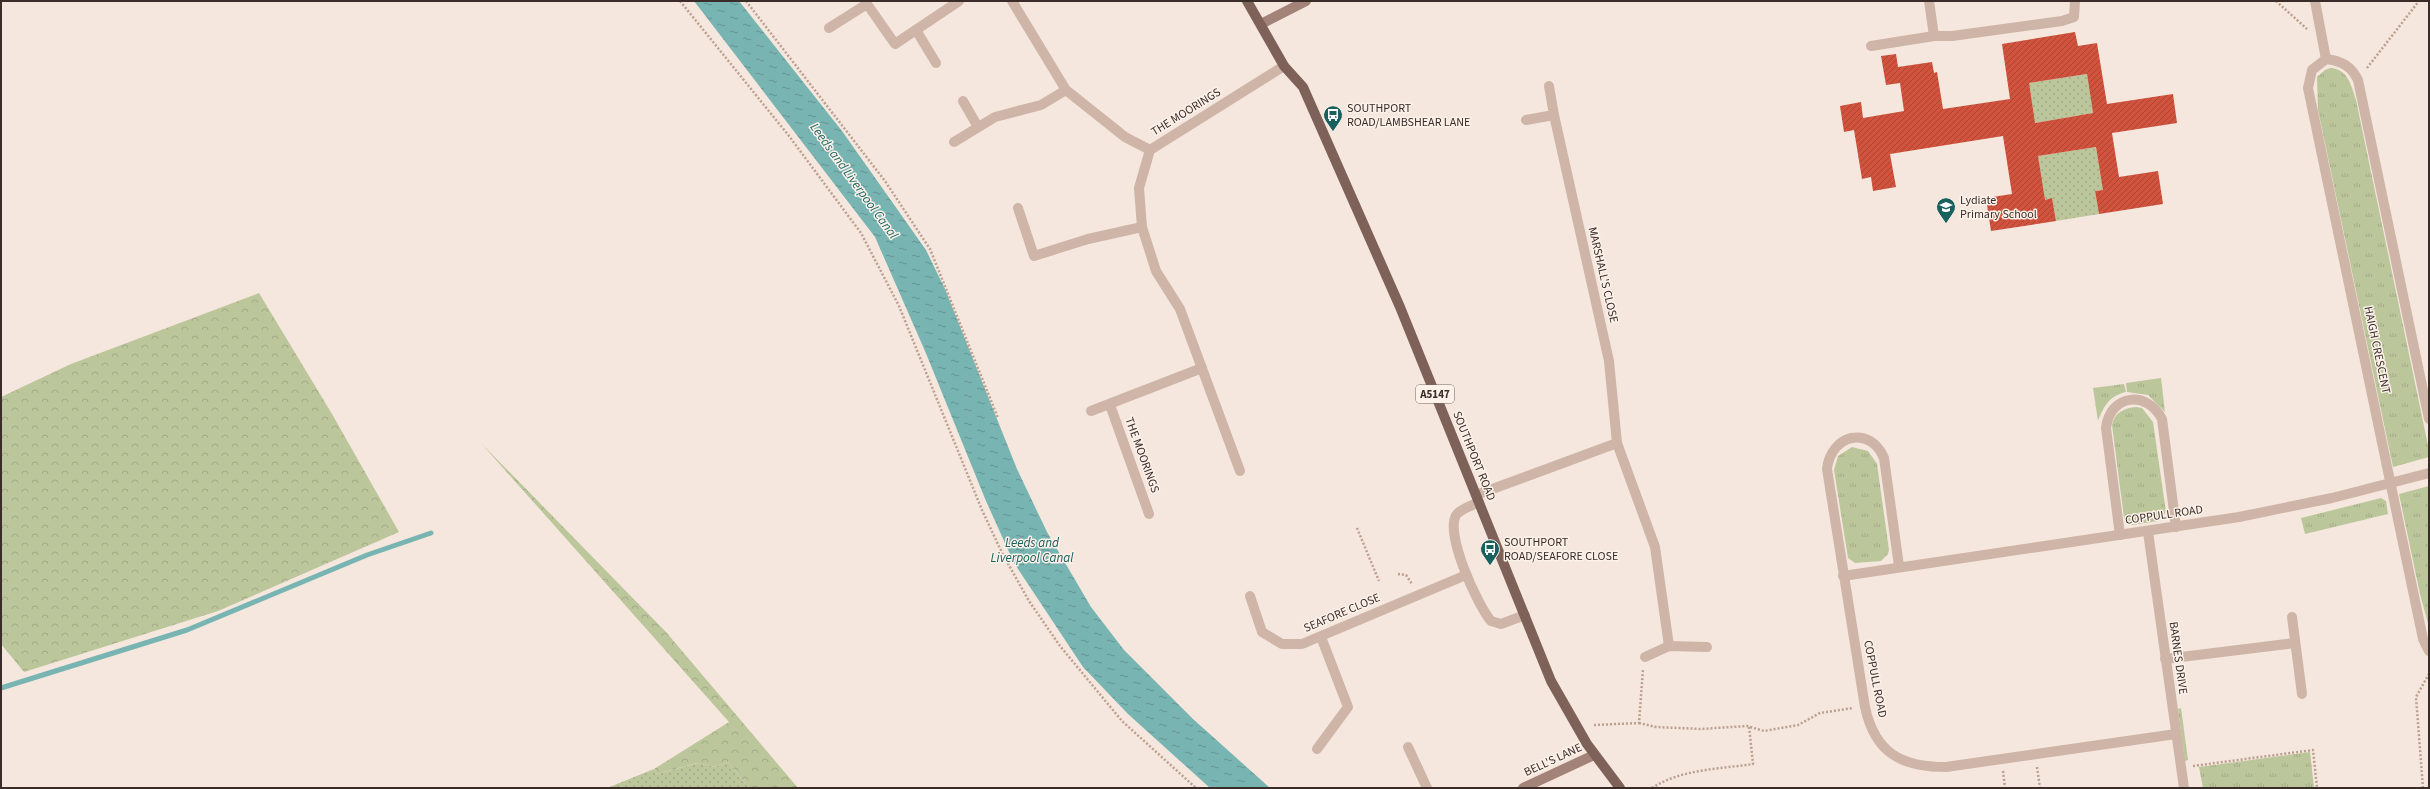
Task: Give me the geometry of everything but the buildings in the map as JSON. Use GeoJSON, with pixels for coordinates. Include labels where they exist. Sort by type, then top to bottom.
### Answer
{"type":"FeatureCollection","features":[{"type":"Feature","properties":{"kind":"main road","name":"SOUTHPORT ROAD"},"geometry":{"type":"LineString","coordinates":[[1247,1],[1284,66],[1303,87],[1400,307],[1551,681],[1594,755],[1620,788]]}},
{"type":"Feature","properties":{"kind":"street"},"geometry":{"type":"LineString","coordinates":[[829,28],[867,4],[895,44],[959,1]]}},
{"type":"Feature","properties":{"kind":"street"},"geometry":{"type":"LineString","coordinates":[[1012,1],[1066,90],[1125,137],[1150,150]]}},
{"type":"Feature","properties":{"kind":"street"},"geometry":{"type":"LineString","coordinates":[[1261,24],[1306,1]]}},
{"type":"Feature","properties":{"kind":"street"},"geometry":{"type":"LineString","coordinates":[[1929,1],[1934,36]]}},
{"type":"Feature","properties":{"kind":"street"},"geometry":{"type":"LineString","coordinates":[[1871,46],[1934,36],[1976,34],[2062,22],[2074,17],[2075,1]]}},
{"type":"Feature","properties":{"kind":"street"},"geometry":{"type":"LineString","coordinates":[[2315,1],[2326,59],[2346,64],[2354,71],[2358,80],[2429,419]]}},
{"type":"Feature","properties":{"kind":"street"},"geometry":{"type":"LineString","coordinates":[[916,30],[936,63]]}},
{"type":"Feature","properties":{"kind":"street","name":"HAIGH CRESCENT"},"geometry":{"type":"LineString","coordinates":[[2326,59],[2312,70],[2308,88],[2423,639],[2429,651]]}},
{"type":"Feature","properties":{"kind":"street","name":"THE MOORINGS"},"geometry":{"type":"LineString","coordinates":[[1240,471],[1180,309],[1156,271],[1142,228],[1139,188],[1150,150],[1284,66]]}},
{"type":"Feature","properties":{"kind":"street","name":"MARSHALL'S CLOSE"},"geometry":{"type":"LineString","coordinates":[[1549,86],[1554,115],[1609,361],[1617,443],[1655,547],[1669,646]]}},
{"type":"Feature","properties":{"kind":"street"},"geometry":{"type":"LineString","coordinates":[[954,142],[995,117],[1041,105],[1066,90]]}},
{"type":"Feature","properties":{"kind":"street"},"geometry":{"type":"LineString","coordinates":[[963,101],[978,127]]}},
{"type":"Feature","properties":{"kind":"street"},"geometry":{"type":"LineString","coordinates":[[1526,120],[1554,115]]}},
{"type":"Feature","properties":{"kind":"street"},"geometry":{"type":"LineString","coordinates":[[1018,208],[1034,256],[1088,239],[1142,228]]}},
{"type":"Feature","properties":{"kind":"street"},"geometry":{"type":"LineString","coordinates":[[1091,411],[1110,405],[1202,368]]}},
{"type":"Feature","properties":{"kind":"street"},"geometry":{"type":"LineString","coordinates":[[2120,535],[2106,428],[2107,418],[2112,409],[2120,403],[2130,400],[2140,400],[2150,404],[2158,411],[2162,419],[2176,527]]}},
{"type":"Feature","properties":{"kind":"street","name":"THE MOORINGS"},"geometry":{"type":"LineString","coordinates":[[1110,405],[1149,514]]}},
{"type":"Feature","properties":{"kind":"street","name":"COPPULL ROAD"},"geometry":{"type":"LineString","coordinates":[[1899,566],[1884,458],[1881,451],[1869,440],[1852,438],[1836,445],[1830,456],[1827,469],[1865,706],[1869,723],[1880,744],[1890,753],[1913,764],[1946,767],[2176,734]]}},
{"type":"Feature","properties":{"kind":"street"},"geometry":{"type":"LineString","coordinates":[[1525,615],[1501,624],[1491,621],[1466,575],[1454,533],[1455,518],[1457,513],[1477,498],[1617,443]]}},
{"type":"Feature","properties":{"kind":"street","name":"COPPULL ROAD"},"geometry":{"type":"LineString","coordinates":[[1844,576],[1899,566],[2148,532],[2239,517],[2332,498],[2429,473]]}},
{"type":"Feature","properties":{"kind":"street","name":"BARNES DRIVE"},"geometry":{"type":"LineString","coordinates":[[2148,532],[2184,788]]}},
{"type":"Feature","properties":{"kind":"street","name":"SEAFORE CLOSE"},"geometry":{"type":"LineString","coordinates":[[1250,596],[1262,632],[1282,644],[1302,644],[1466,575]]}},
{"type":"Feature","properties":{"kind":"street"},"geometry":{"type":"LineString","coordinates":[[2292,617],[2302,694]]}},
{"type":"Feature","properties":{"kind":"street"},"geometry":{"type":"LineString","coordinates":[[1317,750],[1348,706],[1321,637]]}},
{"type":"Feature","properties":{"kind":"street"},"geometry":{"type":"LineString","coordinates":[[2165,659],[2295,643]]}},
{"type":"Feature","properties":{"kind":"street"},"geometry":{"type":"LineString","coordinates":[[1645,661],[1669,646],[1707,647]]}},
{"type":"Feature","properties":{"kind":"street"},"geometry":{"type":"LineString","coordinates":[[1408,747],[1427,788]]}},
{"type":"Feature","properties":{"kind":"street","name":"BELL'S LANE"},"geometry":{"type":"LineString","coordinates":[[1523,788],[1594,755]]}},
{"type":"Feature","properties":{"kind":"path"},"geometry":{"type":"LineString","coordinates":[[680,1],[789,136],[861,233],[899,306],[982,510],[1002,553],[1030,602],[1060,646],[1122,721],[1196,788]]}},
{"type":"Feature","properties":{"kind":"path"},"geometry":{"type":"LineString","coordinates":[[746,1],[885,181],[930,249],[998,418]]}},
{"type":"Feature","properties":{"kind":"path"},"geometry":{"type":"LineString","coordinates":[[2276,1],[2310,32]]}},
{"type":"Feature","properties":{"kind":"path"},"geometry":{"type":"LineString","coordinates":[[2363,73],[2419,1]]}},
{"type":"Feature","properties":{"kind":"path"},"geometry":{"type":"LineString","coordinates":[[1357,528],[1379,582]]}},
{"type":"Feature","properties":{"kind":"path"},"geometry":{"type":"LineString","coordinates":[[1398,574],[1406,575],[1413,586]]}},
{"type":"Feature","properties":{"kind":"path"},"geometry":{"type":"LineString","coordinates":[[1639,723],[1642,671],[1645,661]]}},
{"type":"Feature","properties":{"kind":"path"},"geometry":{"type":"LineString","coordinates":[[2423,788],[2416,697],[2429,674]]}},
{"type":"Feature","properties":{"kind":"path"},"geometry":{"type":"LineString","coordinates":[[1594,724],[1639,723],[1676,729],[1749,726],[1764,731],[1798,725],[1820,713],[1865,706]]}},
{"type":"Feature","properties":{"kind":"path"},"geometry":{"type":"LineString","coordinates":[[1652,788],[1665,779],[1685,774],[1753,764],[1749,726]]}},
{"type":"Feature","properties":{"kind":"path"},"geometry":{"type":"LineString","coordinates":[[2181,768],[2312,750],[2318,788]]}},
{"type":"Feature","properties":{"kind":"path"},"geometry":{"type":"LineString","coordinates":[[2035,754],[2040,788]]}},
{"type":"Feature","properties":{"kind":"green space"},"geometry":{"type":"Polygon","coordinates":[[[2330,68],[2341,71],[2345,75],[2356,100],[2429,450],[2429,457],[2393,467],[2318,110],[2317,77],[2325,70],[2330,68]]]}},
{"type":"Feature","properties":{"kind":"green space"},"geometry":{"type":"Polygon","coordinates":[[[2087,74],[2093,113],[2029,124],[2032,113],[2032,103],[2031,98],[2023,84],[2087,74]]]}},
{"type":"Feature","properties":{"kind":"green space"},"geometry":{"type":"Polygon","coordinates":[[[2096,147],[2102,181],[2107,189],[2095,191],[2099,214],[2056,221],[2052,199],[2042,200],[2038,156],[2096,147]]]}},
{"type":"Feature","properties":{"kind":"green space"},"geometry":{"type":"Polygon","coordinates":[[[259,293],[332,414],[399,532],[218,611],[24,672],[1,644],[1,397],[71,364],[259,293]]]}},
{"type":"Feature","properties":{"kind":"green space"},"geometry":{"type":"Polygon","coordinates":[[[2161,378],[2165,412],[2148,395],[2127,392],[2126,383],[2161,378]]]}},
{"type":"Feature","properties":{"kind":"green space"},"geometry":{"type":"Polygon","coordinates":[[[2124,384],[2126,392],[2115,396],[2108,402],[2098,421],[2093,388],[2124,384]]]}},
{"type":"Feature","properties":{"kind":"green space"},"geometry":{"type":"Polygon","coordinates":[[[2136,407],[2142,408],[2153,422],[2166,512],[2158,521],[2132,525],[2124,518],[2112,425],[2117,414],[2124,410],[2136,407]]]}},
{"type":"Feature","properties":{"kind":"green space"},"geometry":{"type":"Polygon","coordinates":[[[481,443],[666,632],[798,788],[749,788],[728,762],[715,767],[697,763],[657,774],[654,769],[729,722],[481,443]]]}},
{"type":"Feature","properties":{"kind":"green space"},"geometry":{"type":"Polygon","coordinates":[[[1852,447],[1868,451],[1877,464],[1889,550],[1888,554],[1881,561],[1855,563],[1848,558],[1834,470],[1838,456],[1852,447]]]}},
{"type":"Feature","properties":{"kind":"green space"},"geometry":{"type":"Polygon","coordinates":[[[2429,486],[2429,627],[2420,594],[2399,494],[2429,486]]]}},
{"type":"Feature","properties":{"kind":"green space"},"geometry":{"type":"Polygon","coordinates":[[[2381,498],[2386,501],[2388,514],[2305,534],[2301,518],[2381,498]]]}},
{"type":"Feature","properties":{"kind":"green space"},"geometry":{"type":"Polygon","coordinates":[[[2181,708],[2188,760],[2185,761],[2178,709],[2181,708]]]}},
{"type":"Feature","properties":{"kind":"green space"},"geometry":{"type":"Polygon","coordinates":[[[2310,752],[2314,788],[2203,788],[2199,767],[2310,752]]]}},
{"type":"Feature","properties":{"kind":"green space"},"geometry":{"type":"Polygon","coordinates":[[[728,762],[749,788],[607,788],[654,769],[657,774],[698,763],[715,767],[728,762]]]}},
{"type":"Feature","properties":{"kind":"water","name":"Leeds and Liverpool Canal"},"geometry":{"type":"Polygon","coordinates":[[[694,1],[739,1],[842,131],[926,250],[945,289],[1017,469],[1047,532],[1091,607],[1124,650],[1193,719],[1270,788],[1210,788],[1128,714],[1083,667],[1014,563],[986,501],[925,351],[875,237],[694,1]]]}},
{"type":"Feature","properties":{"kind":"waterway"},"geometry":{"type":"LineString","coordinates":[[1,688],[187,630],[367,555],[431,533]]}},
{"type":"Feature","properties":{"kind":"place","name":"SOUTHPORT ROAD/LAMBSHEAR LANE"},"geometry":{"type":"Point","coordinates":[1333,132]}},
{"type":"Feature","properties":{"kind":"place","name":"Lydiate Primary School"},"geometry":{"type":"Point","coordinates":[1946,224]}},
{"type":"Feature","properties":{"kind":"place","name":"SOUTHPORT ROAD/SEAFORE CLOSE"},"geometry":{"type":"Point","coordinates":[1490,566]}}]}
